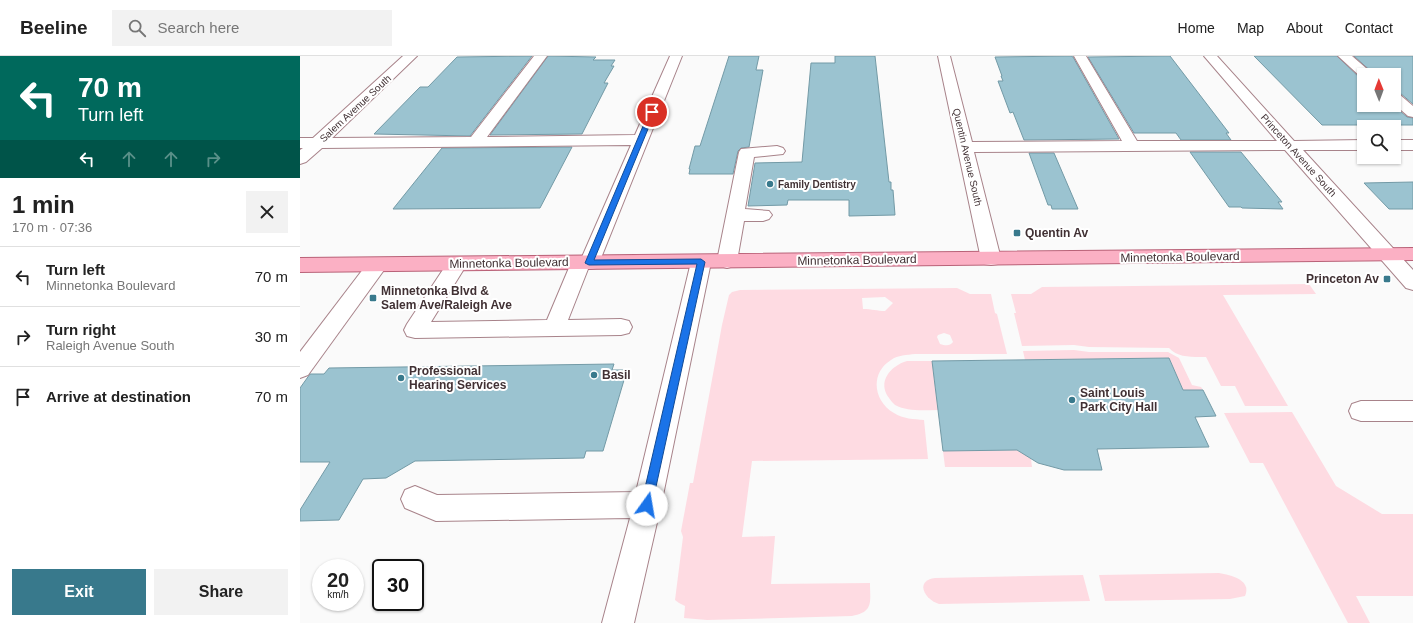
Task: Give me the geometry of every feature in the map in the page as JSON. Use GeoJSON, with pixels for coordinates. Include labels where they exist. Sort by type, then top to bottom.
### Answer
{"type":"FeatureCollection","features":[{"type":"Feature","properties":{"kind":"main road","name":"Minnetonka Boulevard"},"geometry":{"type":"LineString","coordinates":[[300,265],[1413,254]]}},
{"type":"Feature","properties":{"kind":"street","name":"Salem Avenue South"},"geometry":{"type":"LineString","coordinates":[[300,160],[411,56]]}},
{"type":"Feature","properties":{"kind":"street"},"geometry":{"type":"LineString","coordinates":[[476,141],[541,56]]}},
{"type":"Feature","properties":{"kind":"street"},"geometry":{"type":"LineString","coordinates":[[554,328],[585,263],[676,56]]}},
{"type":"Feature","properties":{"kind":"street","name":"Quentin Avenue South"},"geometry":{"type":"LineString","coordinates":[[944,56],[991,259]]}},
{"type":"Feature","properties":{"kind":"street"},"geometry":{"type":"LineString","coordinates":[[1080,56],[1132,146]]}},
{"type":"Feature","properties":{"kind":"street","name":"Princeton Avenue South"},"geometry":{"type":"LineString","coordinates":[[1210,56],[1413,283]]}},
{"type":"Feature","properties":{"kind":"street"},"geometry":{"type":"LineString","coordinates":[[1344,56],[1359,68]]}},
{"type":"Feature","properties":{"kind":"street"},"geometry":{"type":"LineString","coordinates":[[1401,103],[1413,113]]}},
{"type":"Feature","properties":{"kind":"street"},"geometry":{"type":"LineString","coordinates":[[300,143],[640,140]]}},
{"type":"Feature","properties":{"kind":"street"},"geometry":{"type":"LineString","coordinates":[[966,147],[1357,145]]}},
{"type":"Feature","properties":{"kind":"street"},"geometry":{"type":"LineString","coordinates":[[1401,145],[1413,145]]}},
{"type":"Feature","properties":{"kind":"street"},"geometry":{"type":"LineString","coordinates":[[727,261],[747,152],[777,151]]}},
{"type":"Feature","properties":{"kind":"street"},"geometry":{"type":"LineString","coordinates":[[736,215],[763,215]]}},
{"type":"Feature","properties":{"kind":"street"},"geometry":{"type":"LineString","coordinates":[[618,623],[647,505],[701,262]]}},
{"type":"Feature","properties":{"kind":"street"},"geometry":{"type":"LineString","coordinates":[[457,264],[415,330],[621,327]]}},
{"type":"Feature","properties":{"kind":"street"},"geometry":{"type":"LineString","coordinates":[[300,369],[377,265]]}},
{"type":"Feature","properties":{"kind":"street"},"geometry":{"type":"LineString","coordinates":[[1361,411],[1413,412]]}},
{"type":"Feature","properties":{"kind":"street"},"geometry":{"type":"LineString","coordinates":[[415,499],[436,508],[647,505]]}},
{"type":"Feature","properties":{"kind":"shaded area"},"geometry":{"type":"Polygon","coordinates":[[[1309,284],[1316,294],[1223,295],[1288,406],[1245,406],[1235,386],[1221,386],[1206,357],[1181,355],[1169,348],[1089,347],[1074,345],[1022,346],[1011,294],[1031,294],[1042,287],[1309,284]]]}},
{"type":"Feature","properties":{"kind":"shaded area"},"geometry":{"type":"Polygon","coordinates":[[[957,288],[970,294],[991,294],[1007,354],[906,355],[891,360],[884,366],[877,379],[878,394],[887,408],[901,416],[924,420],[928,459],[752,461],[742,537],[775,536],[771,584],[870,583],[869,605],[864,612],[859,614],[852,616],[707,620],[684,618],[685,606],[675,600],[683,537],[681,531],[690,483],[693,483],[722,325],[729,295],[732,292],[740,290],[957,288]],[[885,297],[862,298],[863,309],[885,311],[893,303],[885,297]],[[944,333],[938,335],[937,337],[940,344],[951,344],[953,342],[950,335],[944,333]]]}},
{"type":"Feature","properties":{"kind":"shaded area"},"geometry":{"type":"Polygon","coordinates":[[[1074,350],[1089,352],[1168,352],[1179,358],[1192,385],[1201,387],[1203,390],[1183,390],[1169,358],[1025,360],[1023,351],[1074,350]]]}},
{"type":"Feature","properties":{"kind":"shaded area"},"geometry":{"type":"Polygon","coordinates":[[[907,361],[932,361],[938,410],[905,409],[895,405],[889,398],[884,386],[887,375],[895,367],[907,361]]]}},
{"type":"Feature","properties":{"kind":"shaded area"},"geometry":{"type":"Polygon","coordinates":[[[1292,412],[1336,486],[1382,514],[1413,514],[1413,596],[1356,596],[1370,623],[1348,623],[1263,463],[1250,463],[1224,413],[1292,412]]]}},
{"type":"Feature","properties":{"kind":"shaded area"},"geometry":{"type":"Polygon","coordinates":[[[1019,450],[1031,459],[1032,467],[945,467],[943,451],[1019,450]]]}},
{"type":"Feature","properties":{"kind":"shaded area"},"geometry":{"type":"Polygon","coordinates":[[[1219,573],[1229,575],[1243,582],[1246,586],[1245,596],[1230,599],[1105,601],[1099,575],[1219,573]]]}},
{"type":"Feature","properties":{"kind":"shaded area"},"geometry":{"type":"Polygon","coordinates":[[[1083,575],[1090,601],[939,604],[934,602],[926,595],[923,586],[929,580],[935,578],[1083,575]]]}},
{"type":"Feature","properties":{"kind":"building"},"geometry":{"type":"Polygon","coordinates":[[[532,56],[470,136],[374,134],[420,87],[428,87],[457,57],[532,56]]]}},
{"type":"Feature","properties":{"kind":"building"},"geometry":{"type":"Polygon","coordinates":[[[548,56],[596,57],[593,60],[615,60],[611,66],[614,66],[604,83],[608,83],[582,134],[490,135],[548,56]]]}},
{"type":"Feature","properties":{"kind":"building"},"geometry":{"type":"Polygon","coordinates":[[[729,56],[759,56],[756,70],[763,70],[749,147],[741,148],[738,151],[733,174],[689,174],[695,146],[700,146],[729,56]]]}},
{"type":"Feature","properties":{"kind":"building"},"geometry":{"type":"Polygon","coordinates":[[[835,56],[875,56],[889,182],[891,182],[891,190],[893,190],[895,215],[849,216],[849,200],[788,200],[787,205],[748,206],[755,163],[802,162],[811,63],[835,63],[835,56]]]}},
{"type":"Feature","properties":{"kind":"building"},"geometry":{"type":"Polygon","coordinates":[[[1170,56],[1229,133],[1226,133],[1231,140],[1181,140],[1176,133],[1134,133],[1088,57],[1170,56]]]}},
{"type":"Feature","properties":{"kind":"building"},"geometry":{"type":"Polygon","coordinates":[[[1254,56],[1337,56],[1357,75],[1357,112],[1401,112],[1407,117],[1413,118],[1413,125],[1401,125],[1401,120],[1357,120],[1357,125],[1322,125],[1254,56]]]}},
{"type":"Feature","properties":{"kind":"building"},"geometry":{"type":"Polygon","coordinates":[[[1354,56],[1413,56],[1413,104],[1401,94],[1401,68],[1367,68],[1354,56]]]}},
{"type":"Feature","properties":{"kind":"building"},"geometry":{"type":"Polygon","coordinates":[[[995,57],[1073,57],[1119,139],[1024,140],[1013,112],[1010,113],[998,81],[1003,81],[995,57]]]}},
{"type":"Feature","properties":{"kind":"building"},"geometry":{"type":"Polygon","coordinates":[[[572,147],[540,208],[393,209],[442,148],[572,147]]]}},
{"type":"Feature","properties":{"kind":"building"},"geometry":{"type":"Polygon","coordinates":[[[1190,152],[1241,152],[1282,202],[1278,202],[1283,209],[1229,207],[1190,152]]]}},
{"type":"Feature","properties":{"kind":"building"},"geometry":{"type":"Polygon","coordinates":[[[1029,153],[1054,153],[1078,209],[1052,209],[1051,205],[1048,205],[1029,153]]]}},
{"type":"Feature","properties":{"kind":"building"},"geometry":{"type":"Polygon","coordinates":[[[1413,182],[1413,209],[1389,209],[1364,183],[1413,182]]]}},
{"type":"Feature","properties":{"kind":"building","name":"Saint Louis Park City Hall"},"geometry":{"type":"Polygon","coordinates":[[[1169,358],[1183,390],[1203,390],[1216,416],[1195,417],[1209,447],[1097,449],[1102,470],[1064,470],[1038,463],[1017,450],[943,451],[932,361],[1169,358]]]}},
{"type":"Feature","properties":{"kind":"building"},"geometry":{"type":"Polygon","coordinates":[[[614,364],[612,370],[627,370],[603,451],[586,451],[584,458],[415,461],[386,478],[363,479],[339,520],[300,521],[300,510],[330,462],[300,462],[300,388],[310,374],[324,374],[329,368],[614,364]]]}},
{"type":"Feature","properties":{"kind":"place","name":"Family Dentistry"},"geometry":{"type":"Point","coordinates":[770,184]}},
{"type":"Feature","properties":{"kind":"place","name":"Quentin Av"},"geometry":{"type":"Point","coordinates":[1017,233]}},
{"type":"Feature","properties":{"kind":"place","name":"Princeton Av"},"geometry":{"type":"Point","coordinates":[1387,279]}},
{"type":"Feature","properties":{"kind":"place","name":"Minnetonka Blvd & Salem Ave/Raleigh Ave"},"geometry":{"type":"Point","coordinates":[373,298]}},
{"type":"Feature","properties":{"kind":"place","name":"Basil"},"geometry":{"type":"Point","coordinates":[594,375]}},
{"type":"Feature","properties":{"kind":"place","name":"Professional Hearing Services"},"geometry":{"type":"Point","coordinates":[401,378]}},
{"type":"Feature","properties":{"kind":"place","name":"Saint Louis Park City Hall"},"geometry":{"type":"Point","coordinates":[1072,400]}},
{"type":"Feature","properties":{"kind":"route"},"geometry":{"type":"LineString","coordinates":[[647,505],[701,262],[589,263],[652,112]]}}]}
